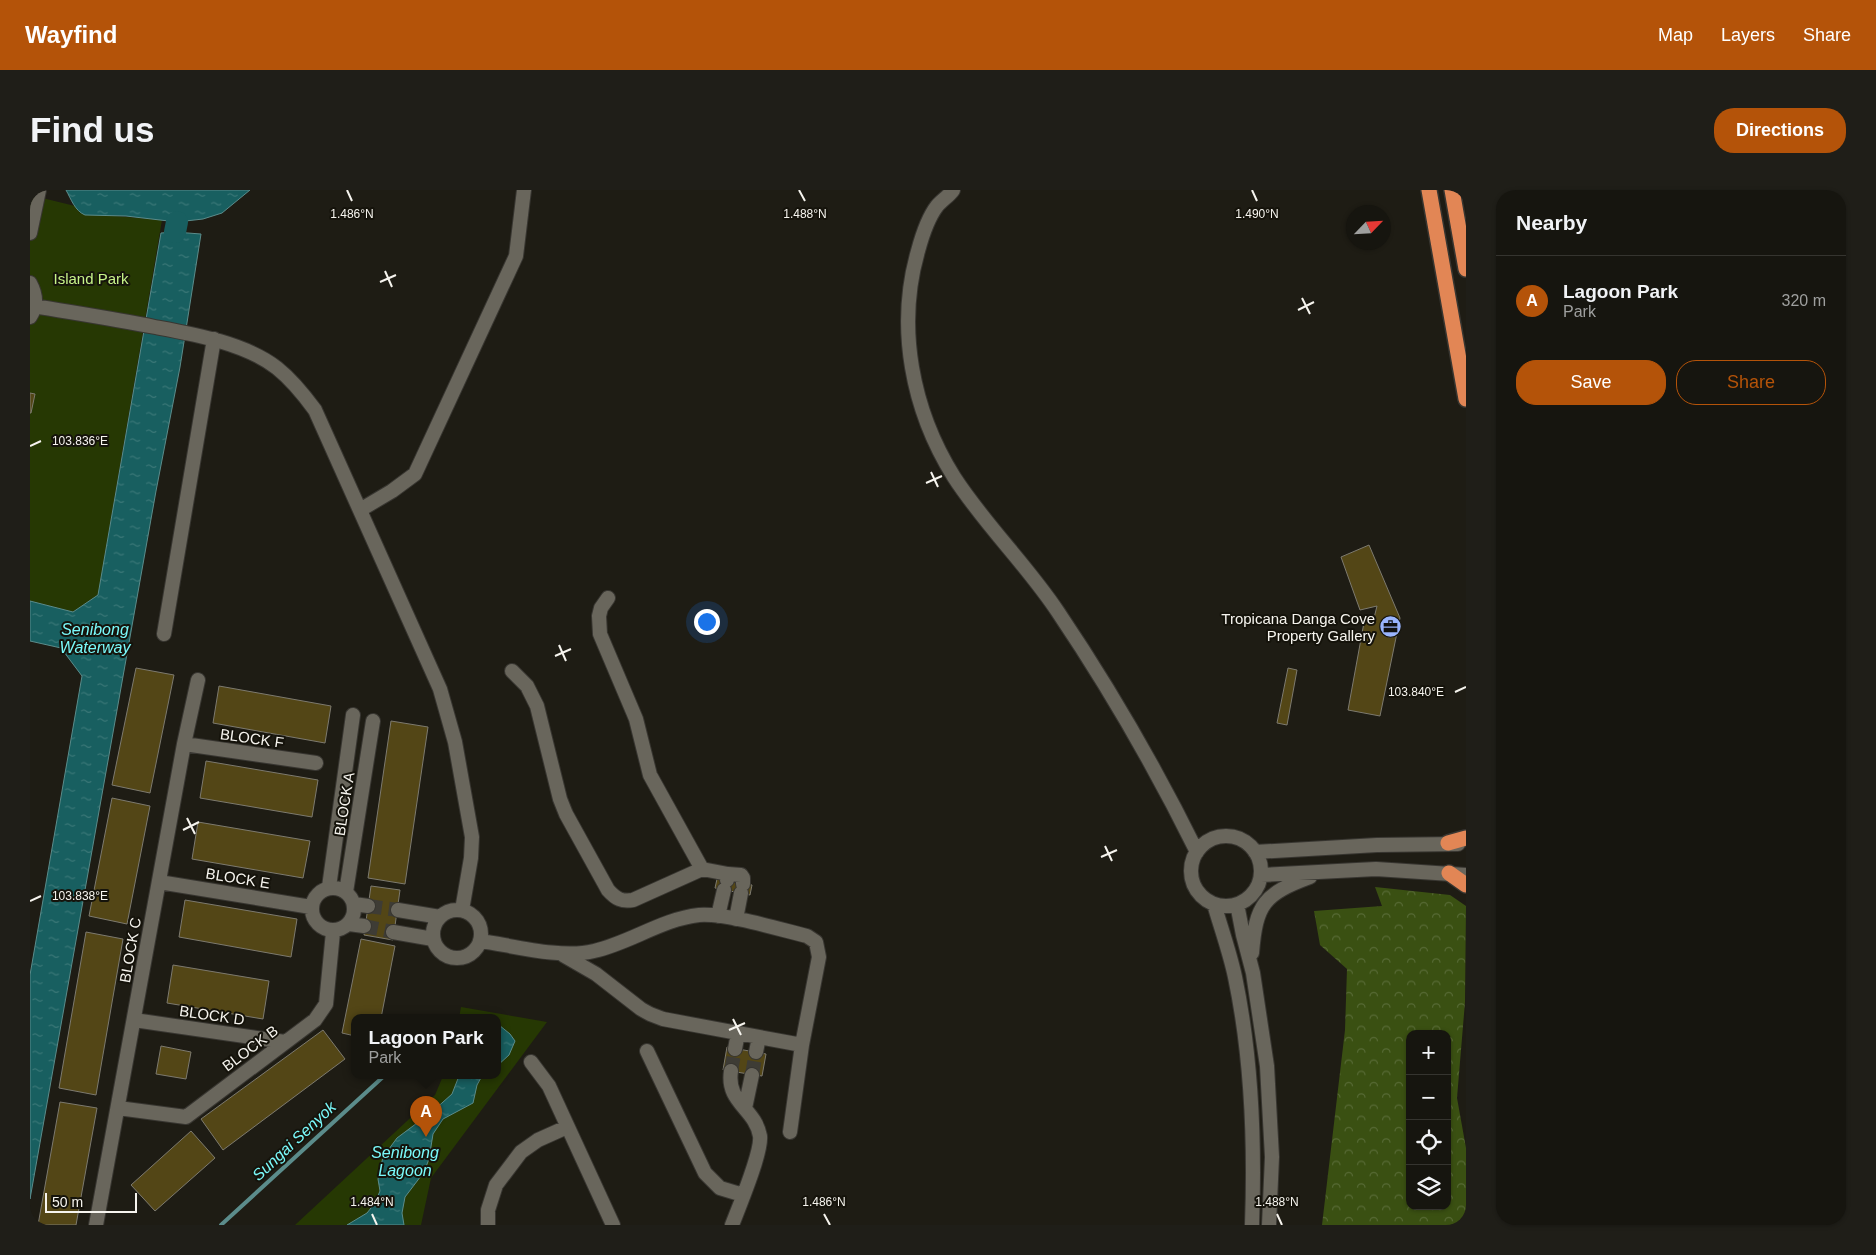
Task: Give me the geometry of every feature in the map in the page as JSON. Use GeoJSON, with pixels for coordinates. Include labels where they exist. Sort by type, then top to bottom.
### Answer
{"type":"FeatureCollection","features":[{"type":"Feature","properties":{"kind":"highway"},"geometry":{"type":"LineString","coordinates":[[1430,190],[1466,399]]}},
{"type":"Feature","properties":{"kind":"highway"},"geometry":{"type":"LineString","coordinates":[[1452,190],[1466,269]]}},
{"type":"Feature","properties":{"kind":"highway"},"geometry":{"type":"LineString","coordinates":[[1448,844],[1466,838]]}},
{"type":"Feature","properties":{"kind":"highway"},"geometry":{"type":"LineString","coordinates":[[1448,873],[1466,885]]}},
{"type":"Feature","properties":{"kind":"street"},"geometry":{"type":"LineString","coordinates":[[31,228],[39,190]]}},
{"type":"Feature","properties":{"kind":"street"},"geometry":{"type":"LineString","coordinates":[[360,510],[392,491],[415,474],[516,256],[524,190]]}},
{"type":"Feature","properties":{"kind":"street"},"geometry":{"type":"LineString","coordinates":[[949,191],[937,206],[922,234],[914,266],[909,302],[908,336],[920,406],[934,440],[954,477],[1057,610],[1104,683],[1147,755],[1197,852]]}},
{"type":"Feature","properties":{"kind":"street"},"geometry":{"type":"LineString","coordinates":[[30,283],[34,292],[32,312],[116,320],[214,339],[252,354],[276,367],[299,389],[316,410],[440,690],[449,716],[472,837],[471,858],[462,910]]}},
{"type":"Feature","properties":{"kind":"street"},"geometry":{"type":"LineString","coordinates":[[164,634],[214,339]]}},
{"type":"Feature","properties":{"kind":"street"},"geometry":{"type":"LineString","coordinates":[[608,598],[599,616],[600,634],[636,719],[650,776],[702,869],[726,881],[741,875],[743,878],[736,919]]}},
{"type":"Feature","properties":{"kind":"street"},"geometry":{"type":"LineString","coordinates":[[512,671],[527,686],[537,706],[560,799],[566,814],[608,890],[614,897],[619,900],[633,900],[702,869]]}},
{"type":"Feature","properties":{"kind":"street","name":"BLOCK C"},"geometry":{"type":"LineString","coordinates":[[96,1225],[184,744],[198,680]]}},
{"type":"Feature","properties":{"kind":"street"},"geometry":{"type":"LineString","coordinates":[[329,888],[353,715]]}},
{"type":"Feature","properties":{"kind":"street","name":"BLOCK A"},"geometry":{"type":"LineString","coordinates":[[350,898],[374,721]]}},
{"type":"Feature","properties":{"kind":"street","name":"BLOCK F"},"geometry":{"type":"LineString","coordinates":[[184,744],[316,764]]}},
{"type":"Feature","properties":{"kind":"street"},"geometry":{"type":"LineString","coordinates":[[1226,836],[1243,840],[1255,852],[1261,867],[1261,875],[1256,890],[1237,904],[1222,906],[1214,904],[1200,894],[1195,886],[1192,868],[1197,852],[1210,840],[1226,836]]}},
{"type":"Feature","properties":{"kind":"street"},"geometry":{"type":"LineString","coordinates":[[1255,852],[1378,845],[1466,845]]}},
{"type":"Feature","properties":{"kind":"street"},"geometry":{"type":"LineString","coordinates":[[1261,875],[1376,869],[1466,875]]}},
{"type":"Feature","properties":{"kind":"street"},"geometry":{"type":"LineString","coordinates":[[1251,964],[1254,927],[1263,906],[1282,888],[1323,872]]}},
{"type":"Feature","properties":{"kind":"street"},"geometry":{"type":"LineString","coordinates":[[718,916],[726,881]]}},
{"type":"Feature","properties":{"kind":"street","name":"BLOCK E"},"geometry":{"type":"LineString","coordinates":[[159,882],[311,907]]}},
{"type":"Feature","properties":{"kind":"street"},"geometry":{"type":"LineString","coordinates":[[364,926],[349,924],[333,932],[319,926],[312,914],[311,907],[317,894],[335,887],[350,898],[368,906]]}},
{"type":"Feature","properties":{"kind":"street"},"geometry":{"type":"LineString","coordinates":[[349,924],[352,918],[350,898]]}},
{"type":"Feature","properties":{"kind":"street"},"geometry":{"type":"LineString","coordinates":[[1214,904],[1235,977],[1249,1068],[1254,1159],[1252,1225]]}},
{"type":"Feature","properties":{"kind":"street"},"geometry":{"type":"LineString","coordinates":[[1237,904],[1251,964],[1267,1066],[1272,1157],[1270,1225]]}},
{"type":"Feature","properties":{"kind":"street"},"geometry":{"type":"LineString","coordinates":[[398,910],[440,916]]}},
{"type":"Feature","properties":{"kind":"street"},"geometry":{"type":"LineString","coordinates":[[462,910],[470,912],[476,918],[482,933],[481,941],[472,954],[464,958],[456,958],[448,957],[442,953],[433,939],[435,923],[440,916],[446,912],[462,910]]}},
{"type":"Feature","properties":{"kind":"street"},"geometry":{"type":"LineString","coordinates":[[481,941],[560,953],[585,953],[596,951],[669,922],[699,915],[736,919],[807,936],[816,942],[818,957],[802,1044],[790,1132]]}},
{"type":"Feature","properties":{"kind":"street","name":"BLOCK B"},"geometry":{"type":"LineString","coordinates":[[118,1108],[186,1117],[315,1020],[326,1004],[333,932]]}},
{"type":"Feature","properties":{"kind":"street"},"geometry":{"type":"LineString","coordinates":[[393,932],[433,939]]}},
{"type":"Feature","properties":{"kind":"street"},"geometry":{"type":"LineString","coordinates":[[560,953],[596,974],[650,1014],[663,1019],[802,1044]]}},
{"type":"Feature","properties":{"kind":"street","name":"BLOCK D"},"geometry":{"type":"LineString","coordinates":[[134,1020],[285,1042]]}},
{"type":"Feature","properties":{"kind":"street"},"geometry":{"type":"LineString","coordinates":[[735,1049],[738,1033]]}},
{"type":"Feature","properties":{"kind":"street"},"geometry":{"type":"LineString","coordinates":[[756,1052],[759,1037]]}},
{"type":"Feature","properties":{"kind":"street"},"geometry":{"type":"LineString","coordinates":[[647,1051],[705,1173],[720,1188],[743,1195]]}},
{"type":"Feature","properties":{"kind":"street"},"geometry":{"type":"LineString","coordinates":[[531,1062],[549,1086],[613,1225]]}},
{"type":"Feature","properties":{"kind":"street"},"geometry":{"type":"LineString","coordinates":[[731,1071],[729,1083],[733,1095],[746,1108],[758,1129],[760,1144],[732,1225]]}},
{"type":"Feature","properties":{"kind":"street"},"geometry":{"type":"LineString","coordinates":[[746,1108],[752,1075]]}},
{"type":"Feature","properties":{"kind":"street"},"geometry":{"type":"LineString","coordinates":[[488,1225],[488,1210],[496,1185],[521,1152],[538,1140],[568,1127]]}},
{"type":"Feature","properties":{"kind":"green space","name":"Island Park"},"geometry":{"type":"Polygon","coordinates":[[[30,195],[75,206],[80,213],[162,220],[98,595],[73,612],[30,601],[30,195]]]}},
{"type":"Feature","properties":{"kind":"green space"},"geometry":{"type":"Polygon","coordinates":[[[1375,887],[1450,895],[1466,906],[1465,1002],[1457,1098],[1466,1148],[1466,1225],[1322,1225],[1345,1030],[1347,969],[1320,945],[1314,911],[1382,906],[1375,887]]]}},
{"type":"Feature","properties":{"kind":"green space"},"geometry":{"type":"Polygon","coordinates":[[[461,1007],[547,1022],[431,1178],[421,1225],[295,1225],[435,1095],[442,1079],[501,1079],[501,1014],[460,1014],[461,1007]]]}},
{"type":"Feature","properties":{"kind":"water"},"geometry":{"type":"Polygon","coordinates":[[[66,190],[250,190],[222,213],[203,219],[177,222],[126,216],[85,215],[76,208],[66,190]]]}},
{"type":"Feature","properties":{"kind":"water","name":"Senibong Waterway"},"geometry":{"type":"Polygon","coordinates":[[[161,233],[201,234],[180,367],[156,491],[30,1199],[30,975],[82,676],[61,648],[30,641],[30,601],[73,612],[98,595],[161,233]]]}},
{"type":"Feature","properties":{"kind":"water"},"geometry":{"type":"Polygon","coordinates":[[[501,1027],[515,1041],[509,1055],[501,1062],[501,1027]]]}},
{"type":"Feature","properties":{"kind":"water","name":"Senibong Lagoon"},"geometry":{"type":"Polygon","coordinates":[[[458,1079],[480,1079],[473,1103],[443,1119],[433,1134],[429,1159],[424,1172],[405,1197],[402,1213],[404,1225],[347,1225],[367,1213],[375,1203],[380,1191],[378,1179],[383,1157],[397,1138],[452,1094],[458,1079]]]}},
{"type":"Feature","properties":{"kind":"building"},"geometry":{"type":"Polygon","coordinates":[[[30,393],[35,394],[31,413],[30,413],[30,393]]]}},
{"type":"Feature","properties":{"kind":"building"},"geometry":{"type":"Polygon","coordinates":[[[1369,545],[1400,618],[1380,716],[1348,710],[1365,617],[1374,618],[1377,606],[1360,610],[1341,557],[1369,545]]]}},
{"type":"Feature","properties":{"kind":"building"},"geometry":{"type":"Polygon","coordinates":[[[136,668],[174,675],[150,793],[112,785],[136,668]]]}},
{"type":"Feature","properties":{"kind":"building"},"geometry":{"type":"Polygon","coordinates":[[[1288,668],[1297,670],[1287,725],[1277,723],[1288,668]]]}},
{"type":"Feature","properties":{"kind":"building"},"geometry":{"type":"Polygon","coordinates":[[[219,686],[331,706],[325,743],[213,723],[219,686]]]}},
{"type":"Feature","properties":{"kind":"building"},"geometry":{"type":"Polygon","coordinates":[[[391,721],[428,727],[405,884],[368,878],[391,721]]]}},
{"type":"Feature","properties":{"kind":"building"},"geometry":{"type":"Polygon","coordinates":[[[206,761],[318,780],[312,817],[200,798],[206,761]]]}},
{"type":"Feature","properties":{"kind":"building"},"geometry":{"type":"Polygon","coordinates":[[[112,798],[150,806],[127,924],[89,916],[112,798]]]}},
{"type":"Feature","properties":{"kind":"building"},"geometry":{"type":"Polygon","coordinates":[[[198,822],[310,841],[303,878],[192,859],[198,822]]]}},
{"type":"Feature","properties":{"kind":"building"},"geometry":{"type":"Polygon","coordinates":[[[717,879],[752,885],[750,895],[715,888],[717,879]]]}},
{"type":"Feature","properties":{"kind":"building"},"geometry":{"type":"Polygon","coordinates":[[[371,886],[400,890],[393,940],[364,935],[371,886]]]}},
{"type":"Feature","properties":{"kind":"building"},"geometry":{"type":"Polygon","coordinates":[[[185,900],[297,919],[291,957],[179,937],[185,900]]]}},
{"type":"Feature","properties":{"kind":"building"},"geometry":{"type":"Polygon","coordinates":[[[86,932],[123,939],[96,1095],[59,1088],[86,932]]]}},
{"type":"Feature","properties":{"kind":"building"},"geometry":{"type":"Polygon","coordinates":[[[361,939],[395,946],[382,1014],[351,1014],[351,1035],[342,1033],[361,939]]]}},
{"type":"Feature","properties":{"kind":"building"},"geometry":{"type":"Polygon","coordinates":[[[173,965],[269,981],[263,1019],[167,1003],[173,965]]]}},
{"type":"Feature","properties":{"kind":"building"},"geometry":{"type":"Polygon","coordinates":[[[323,1030],[345,1059],[223,1150],[201,1119],[323,1030]]]}},
{"type":"Feature","properties":{"kind":"building"},"geometry":{"type":"Polygon","coordinates":[[[161,1046],[191,1052],[186,1079],[156,1074],[161,1046]]]}},
{"type":"Feature","properties":{"kind":"building"},"geometry":{"type":"Polygon","coordinates":[[[727,1047],[766,1054],[762,1076],[723,1070],[727,1047]]]}},
{"type":"Feature","properties":{"kind":"building"},"geometry":{"type":"Polygon","coordinates":[[[60,1102],[97,1108],[76,1225],[38,1225],[60,1102]]]}},
{"type":"Feature","properties":{"kind":"building"},"geometry":{"type":"Polygon","coordinates":[[[191,1131],[215,1158],[155,1211],[131,1185],[191,1131]]]}},
{"type":"Feature","properties":{"kind":"waterway"},"geometry":{"type":"LineString","coordinates":[[175,232],[177,222]]}},
{"type":"Feature","properties":{"kind":"waterway","name":"Sungai Senyok"},"geometry":{"type":"LineString","coordinates":[[221,1225],[381,1079]]}},
{"type":"Feature","properties":{"kind":"tunnel"},"geometry":{"type":"LineString","coordinates":[[368,906],[398,910]]}},
{"type":"Feature","properties":{"kind":"tunnel"},"geometry":{"type":"LineString","coordinates":[[364,926],[393,932]]}},
{"type":"Feature","properties":{"kind":"tunnel"},"geometry":{"type":"LineString","coordinates":[[731,1071],[735,1049]]}},
{"type":"Feature","properties":{"kind":"tunnel"},"geometry":{"type":"LineString","coordinates":[[752,1075],[756,1052]]}},
{"type":"Feature","properties":{"kind":"place","name":"Tropicana Danga Cove Property Gallery"},"geometry":{"type":"Point","coordinates":[1391,627]}},
{"type":"Feature","properties":{"kind":"place","name":"Lagoon Park"},"geometry":{"type":"Point","coordinates":[426,1137]}}]}
